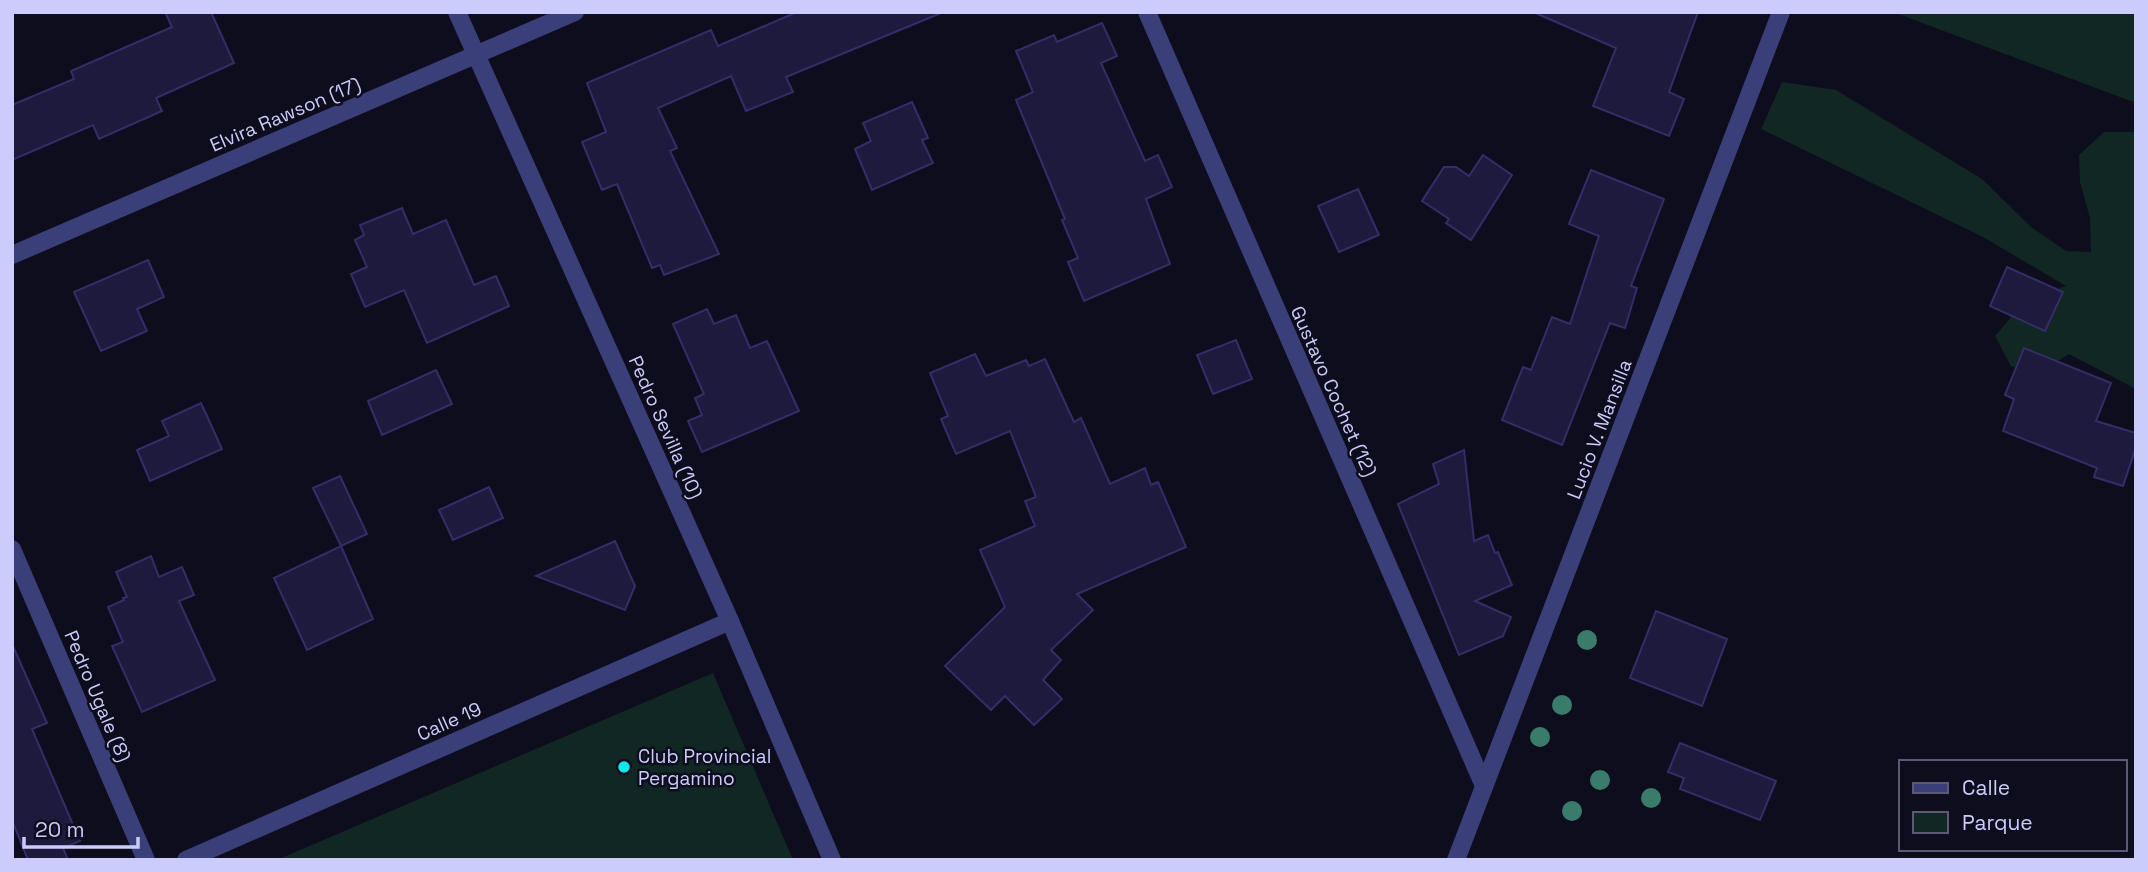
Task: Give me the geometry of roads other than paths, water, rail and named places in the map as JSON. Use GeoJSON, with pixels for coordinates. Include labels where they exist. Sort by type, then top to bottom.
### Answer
{"type":"FeatureCollection","features":[{"type":"Feature","properties":{"kind":"street","name":"Pedro Sevilla (10)"},"geometry":{"type":"LineString","coordinates":[[457,12],[730,621],[832,860]]}},
{"type":"Feature","properties":{"kind":"street","name":"Elvira Rawson (17)"},"geometry":{"type":"LineString","coordinates":[[12,255],[575,12]]}},
{"type":"Feature","properties":{"kind":"street","name":"Gustavo Cochet (12)"},"geometry":{"type":"LineString","coordinates":[[1147,12],[1484,786]]}},
{"type":"Feature","properties":{"kind":"street","name":"Lucio V. Mansilla"},"geometry":{"type":"LineString","coordinates":[[1455,860],[1781,12]]}},
{"type":"Feature","properties":{"kind":"street","name":"Pedro Ugale (8)"},"geometry":{"type":"LineString","coordinates":[[12,549],[146,860]]}},
{"type":"Feature","properties":{"kind":"street","name":"Calle 19"},"geometry":{"type":"LineString","coordinates":[[186,860],[730,621]]}},
{"type":"Feature","properties":{"kind":"place","name":"Club Provincial Pergamino"},"geometry":{"type":"Point","coordinates":[624,767]}}]}
